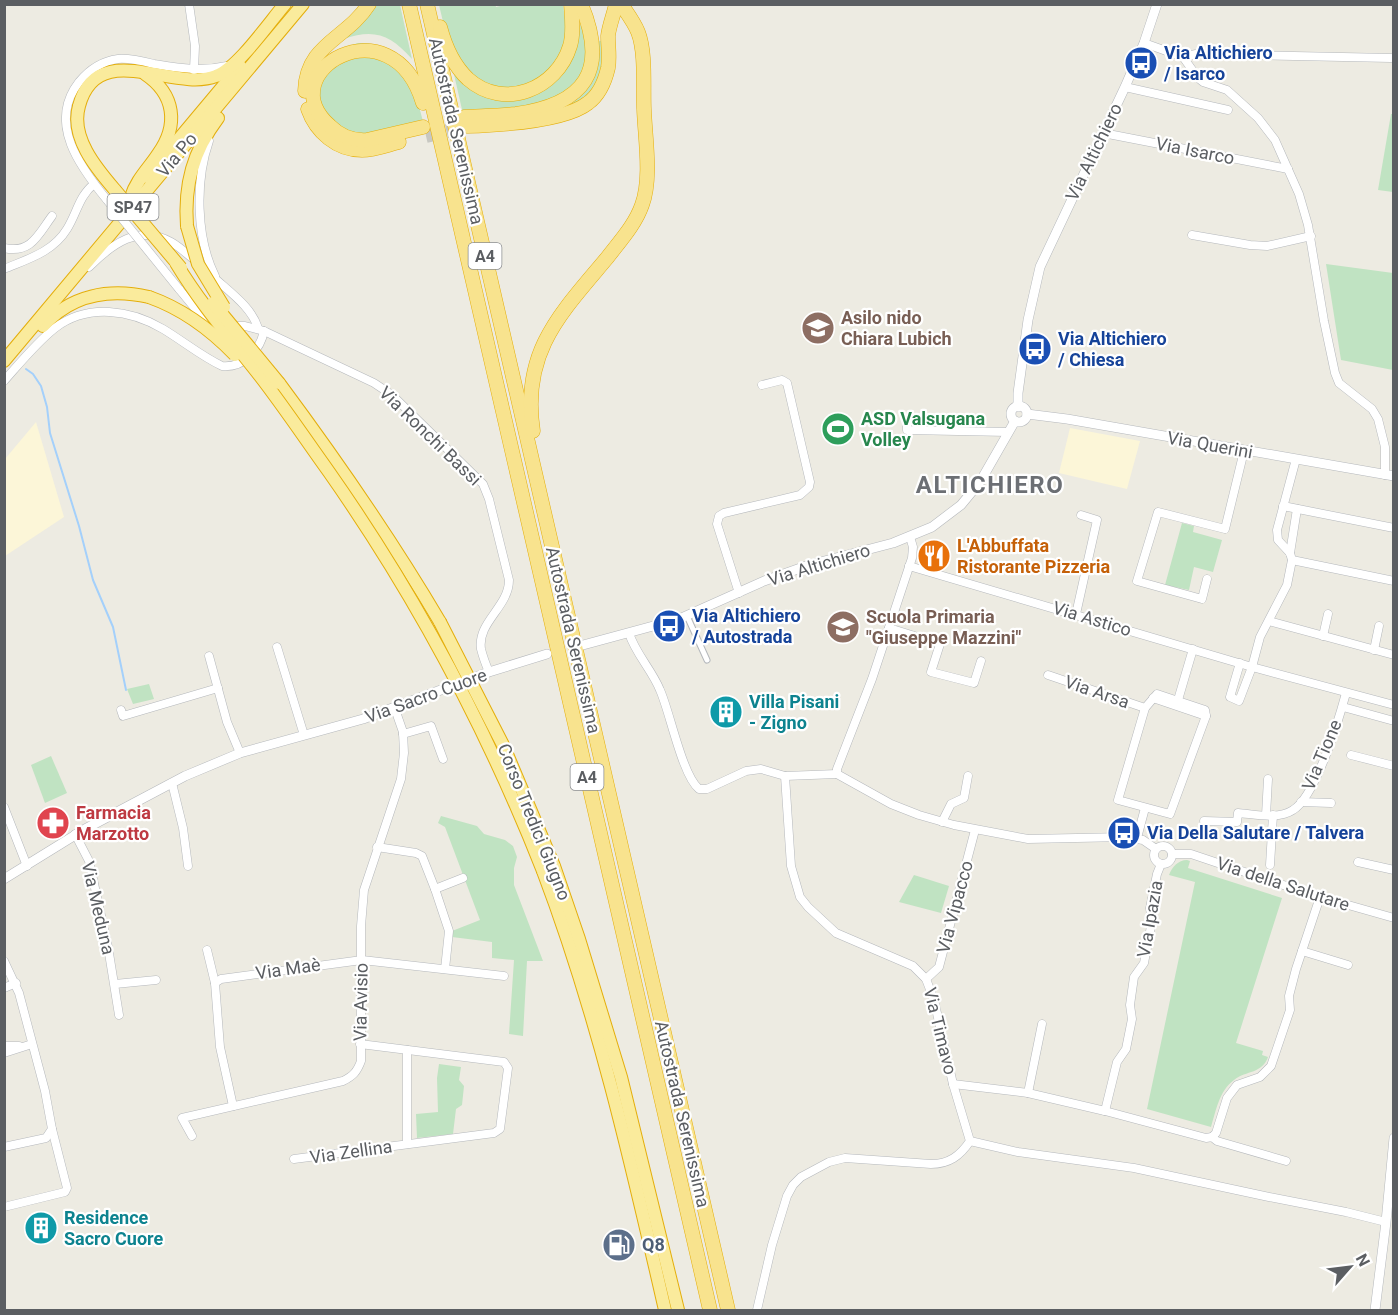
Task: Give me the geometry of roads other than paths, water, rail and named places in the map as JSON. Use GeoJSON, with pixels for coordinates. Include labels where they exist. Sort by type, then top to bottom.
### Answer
{"type":"FeatureCollection","features":[{"type":"Feature","properties":{"kind":"highway"},"geometry":{"type":"LineString","coordinates":[[279,383],[196,282],[111,195],[82,141],[77,126],[78,107],[86,90],[103,75],[118,70],[200,80],[221,74],[234,64],[285,4]]}},
{"type":"Feature","properties":{"kind":"highway","name":"Via Po"},"geometry":{"type":"LineString","coordinates":[[142,72],[164,91],[171,105],[172,121],[163,147],[134,186],[131,197],[292,4]]}},
{"type":"Feature","properties":{"kind":"highway","name":"Via Po"},"geometry":{"type":"LineString","coordinates":[[4,361],[303,4]]}},
{"type":"Feature","properties":{"kind":"highway"},"geometry":{"type":"LineString","coordinates":[[369,4],[354,24],[324,45],[311,63],[305,88],[310,114],[328,138],[341,146],[355,149],[369,149],[424,131],[361,141],[344,136],[334,130],[321,116],[314,96],[318,69],[338,45],[364,39],[387,44],[399,52],[407,62],[420,89],[441,180],[464,243]]}},
{"type":"Feature","properties":{"kind":"highway","name":"Autostrada Serenissima"},"geometry":{"type":"LineString","coordinates":[[409,4],[710,1311]]}},
{"type":"Feature","properties":{"kind":"highway","name":"Autostrada Serenissima"},"geometry":{"type":"LineString","coordinates":[[427,4],[728,1311]]}},
{"type":"Feature","properties":{"kind":"highway"},"geometry":{"type":"LineString","coordinates":[[435,4],[447,48],[459,69],[478,87],[503,95],[536,88],[546,82],[559,68],[571,40],[571,4]]}},
{"type":"Feature","properties":{"kind":"highway"},"geometry":{"type":"LineString","coordinates":[[580,4],[589,25],[592,60],[590,71],[579,89],[565,99],[528,111],[466,122],[534,120],[569,112],[589,102],[600,89],[608,68],[610,46],[608,36],[616,4]]}},
{"type":"Feature","properties":{"kind":"highway"},"geometry":{"type":"LineString","coordinates":[[542,507],[540,471],[531,414],[533,376],[537,357],[553,327],[636,219],[643,203],[646,187],[641,45],[638,32],[621,4]]}},
{"type":"Feature","properties":{"kind":"highway"},"geometry":{"type":"LineString","coordinates":[[263,53],[199,148],[190,173],[186,201],[187,226],[194,253],[207,280],[220,302],[279,383]]}},
{"type":"Feature","properties":{"kind":"highway","name":"SP47"},"geometry":{"type":"LineString","coordinates":[[4,349],[115,217]]}},
{"type":"Feature","properties":{"kind":"highway"},"geometry":{"type":"LineString","coordinates":[[176,263],[190,287],[262,379],[302,435]]}},
{"type":"Feature","properties":{"kind":"highway"},"geometry":{"type":"LineString","coordinates":[[4,366],[48,320],[75,302],[105,293],[120,292],[149,297],[178,309],[219,339],[248,369],[302,435]]}},
{"type":"Feature","properties":{"kind":"highway","name":"Corso Tredici Giugno"},"geometry":{"type":"LineString","coordinates":[[279,383],[356,488],[406,565],[440,622],[504,747],[549,868],[579,939],[621,1077],[678,1311]]}},
{"type":"Feature","properties":{"kind":"highway","name":"Corso Tredici Giugno"},"geometry":{"type":"LineString","coordinates":[[302,435],[374,539],[439,648],[549,868],[626,1141],[665,1311]]}},
{"type":"Feature","properties":{"kind":"street"},"geometry":{"type":"LineString","coordinates":[[189,4],[195,46],[194,70]]}},
{"type":"Feature","properties":{"kind":"street","name":"Via Altichiero"},"geometry":{"type":"LineString","coordinates":[[1015,421],[1011,413],[1018,407],[1028,320],[1040,267],[1125,87],[1144,43],[1157,4]]}},
{"type":"Feature","properties":{"kind":"street"},"geometry":{"type":"LineString","coordinates":[[1144,43],[1183,57],[1196,54],[1391,58]]}},
{"type":"Feature","properties":{"kind":"street"},"geometry":{"type":"LineString","coordinates":[[1183,57],[1198,78],[1227,90],[1258,118],[1275,140],[1299,194],[1311,236],[1324,321],[1335,373],[1339,383],[1372,409],[1378,419],[1389,475]]}},
{"type":"Feature","properties":{"kind":"street"},"geometry":{"type":"LineString","coordinates":[[234,64],[208,70],[194,70],[117,59],[99,65],[77,85],[68,104],[66,123],[75,156],[94,184],[111,195],[178,289],[201,317],[210,325],[261,330]]}},
{"type":"Feature","properties":{"kind":"street"},"geometry":{"type":"LineString","coordinates":[[1125,87],[1228,110]]}},
{"type":"Feature","properties":{"kind":"street"},"geometry":{"type":"LineString","coordinates":[[215,122],[200,181],[205,249],[219,283]]}},
{"type":"Feature","properties":{"kind":"street","name":"Via Isarco"},"geometry":{"type":"LineString","coordinates":[[1102,133],[1288,169]]}},
{"type":"Feature","properties":{"kind":"street"},"geometry":{"type":"LineString","coordinates":[[4,269],[42,254],[56,243],[67,229],[86,192],[94,184]]}},
{"type":"Feature","properties":{"kind":"street"},"geometry":{"type":"LineString","coordinates":[[4,248],[21,250],[29,247],[52,216]]}},
{"type":"Feature","properties":{"kind":"street"},"geometry":{"type":"LineString","coordinates":[[4,381],[57,327],[72,319],[92,313],[116,312],[137,316],[163,329],[222,366],[232,367],[246,360],[261,343],[261,330],[248,310],[172,243],[147,234],[135,235],[119,243],[71,282]]}},
{"type":"Feature","properties":{"kind":"street"},"geometry":{"type":"LineString","coordinates":[[1192,235],[1267,246],[1311,236]]}},
{"type":"Feature","properties":{"kind":"street","name":"Via Ronchi Bassi"},"geometry":{"type":"LineString","coordinates":[[261,330],[374,383],[392,395],[483,484],[489,499],[509,580],[506,598],[482,633],[481,648],[489,672]]}},
{"type":"Feature","properties":{"kind":"street"},"geometry":{"type":"LineString","coordinates":[[739,593],[717,524],[719,516],[800,495],[809,487],[810,482],[787,383],[782,381],[762,385]]}},
{"type":"Feature","properties":{"kind":"street"},"geometry":{"type":"LineString","coordinates":[[1018,407],[1022,407],[1027,414]]}},
{"type":"Feature","properties":{"kind":"street","name":"Via Altichiero"},"geometry":{"type":"LineString","coordinates":[[1015,421],[1023,421],[1027,414]]}},
{"type":"Feature","properties":{"kind":"street","name":"Via Querini"},"geometry":{"type":"LineString","coordinates":[[1027,414],[1389,475]]}},
{"type":"Feature","properties":{"kind":"street"},"geometry":{"type":"LineString","coordinates":[[907,418],[907,430],[1008,432]]}},
{"type":"Feature","properties":{"kind":"street","name":"Via Altichiero"},"geometry":{"type":"LineString","coordinates":[[586,644],[687,616],[764,581],[809,565],[910,537],[947,517],[962,505],[980,482],[1015,421]]}},
{"type":"Feature","properties":{"kind":"street"},"geometry":{"type":"LineString","coordinates":[[1208,579],[1202,599],[1137,581],[1158,512],[1225,529],[1244,451]]}},
{"type":"Feature","properties":{"kind":"street"},"geometry":{"type":"LineString","coordinates":[[1296,459],[1277,530],[1278,540],[1291,556],[1394,581]]}},
{"type":"Feature","properties":{"kind":"street"},"geometry":{"type":"LineString","coordinates":[[1283,506],[1394,528]]}},
{"type":"Feature","properties":{"kind":"street"},"geometry":{"type":"LineString","coordinates":[[1240,663],[1230,692],[1233,700],[1239,701],[1260,638],[1287,585],[1298,509]]}},
{"type":"Feature","properties":{"kind":"street"},"geometry":{"type":"LineString","coordinates":[[1076,614],[1097,520],[1081,515]]}},
{"type":"Feature","properties":{"kind":"street"},"geometry":{"type":"LineString","coordinates":[[629,633],[661,691],[670,725],[694,785],[699,789],[707,789],[746,771],[761,769],[784,776],[837,771],[890,628],[913,551],[910,537]]}},
{"type":"Feature","properties":{"kind":"street","name":"Via Astico"},"geometry":{"type":"LineString","coordinates":[[909,566],[1252,667],[1394,705]]}},
{"type":"Feature","properties":{"kind":"street"},"geometry":{"type":"LineString","coordinates":[[1323,636],[1328,614]]}},
{"type":"Feature","properties":{"kind":"street"},"geometry":{"type":"LineString","coordinates":[[687,616],[707,660]]}},
{"type":"Feature","properties":{"kind":"street"},"geometry":{"type":"LineString","coordinates":[[1269,621],[1394,655]]}},
{"type":"Feature","properties":{"kind":"street"},"geometry":{"type":"LineString","coordinates":[[1374,650],[1379,626]]}},
{"type":"Feature","properties":{"kind":"street"},"geometry":{"type":"LineString","coordinates":[[890,628],[940,644],[932,672],[974,683],[981,661]]}},
{"type":"Feature","properties":{"kind":"street"},"geometry":{"type":"LineString","coordinates":[[277,647],[304,735]]}},
{"type":"Feature","properties":{"kind":"street"},"geometry":{"type":"LineString","coordinates":[[1178,700],[1193,649]]}},
{"type":"Feature","properties":{"kind":"street","name":"Via Sacro Cuore"},"geometry":{"type":"LineString","coordinates":[[4,879],[75,834],[172,783],[240,753],[395,709],[489,672],[547,654]]}},
{"type":"Feature","properties":{"kind":"street"},"geometry":{"type":"LineString","coordinates":[[209,656],[227,722],[240,753]]}},
{"type":"Feature","properties":{"kind":"street","name":"Via Arsa"},"geometry":{"type":"LineString","coordinates":[[1048,675],[1145,708]]}},
{"type":"Feature","properties":{"kind":"street"},"geometry":{"type":"LineString","coordinates":[[121,710],[123,716],[218,688]]}},
{"type":"Feature","properties":{"kind":"street","name":"Via Tione"},"geometry":{"type":"LineString","coordinates":[[1204,821],[1237,822],[1238,813],[1269,815],[1292,811],[1301,802],[1315,780],[1328,750],[1346,693]]}},
{"type":"Feature","properties":{"kind":"street"},"geometry":{"type":"LineString","coordinates":[[1157,694],[1178,700],[1205,710],[1206,716],[1170,814],[1118,800],[1145,708],[1157,694]]}},
{"type":"Feature","properties":{"kind":"street"},"geometry":{"type":"LineString","coordinates":[[1153,698],[1206,716]]}},
{"type":"Feature","properties":{"kind":"street","name":"Via Tione"},"geometry":{"type":"LineString","coordinates":[[1342,707],[1394,721]]}},
{"type":"Feature","properties":{"kind":"street","name":"Via Avisio"},"geometry":{"type":"LineString","coordinates":[[192,1136],[182,1118],[343,1081],[355,1075],[361,1061],[361,917],[364,890],[376,847],[401,779],[403,735],[395,709]]}},
{"type":"Feature","properties":{"kind":"street"},"geometry":{"type":"LineString","coordinates":[[403,735],[431,726],[443,759]]}},
{"type":"Feature","properties":{"kind":"street"},"geometry":{"type":"LineString","coordinates":[[1352,755],[1394,766]]}},
{"type":"Feature","properties":{"kind":"street","name":"Via della Salutare"},"geometry":{"type":"LineString","coordinates":[[837,771],[891,804],[942,822],[1028,839],[1113,836],[1137,838],[1156,849],[1164,846],[1172,854],[1191,854],[1320,897],[1394,918]]}},
{"type":"Feature","properties":{"kind":"street","name":"Via Timavo"},"geometry":{"type":"LineString","coordinates":[[784,776],[790,866],[800,897],[836,933],[913,966],[926,979],[934,1000],[953,1084],[970,1141]]}},
{"type":"Feature","properties":{"kind":"street"},"geometry":{"type":"LineString","coordinates":[[942,822],[951,804],[963,798],[968,776]]}},
{"type":"Feature","properties":{"kind":"street"},"geometry":{"type":"LineString","coordinates":[[1268,779],[1270,865]]}},
{"type":"Feature","properties":{"kind":"street"},"geometry":{"type":"LineString","coordinates":[[172,783],[183,828],[188,866]]}},
{"type":"Feature","properties":{"kind":"street","name":"Via Tione"},"geometry":{"type":"LineString","coordinates":[[1301,802],[1331,803]]}},
{"type":"Feature","properties":{"kind":"street"},"geometry":{"type":"LineString","coordinates":[[4,807],[27,866]]}},
{"type":"Feature","properties":{"kind":"street"},"geometry":{"type":"LineString","coordinates":[[1137,838],[1145,808]]}},
{"type":"Feature","properties":{"kind":"street","name":"Via Vipacco"},"geometry":{"type":"LineString","coordinates":[[926,979],[939,967],[975,830]]}},
{"type":"Feature","properties":{"kind":"street","name":"Via Meduna"},"geometry":{"type":"LineString","coordinates":[[75,834],[89,861],[115,984],[119,1015]]}},
{"type":"Feature","properties":{"kind":"street"},"geometry":{"type":"LineString","coordinates":[[376,847],[419,853],[424,860],[449,931],[445,969]]}},
{"type":"Feature","properties":{"kind":"street"},"geometry":{"type":"LineString","coordinates":[[1156,849],[1154,858],[1161,864],[1169,862],[1172,854]]}},
{"type":"Feature","properties":{"kind":"street"},"geometry":{"type":"LineString","coordinates":[[1358,862],[1394,870]]}},
{"type":"Feature","properties":{"kind":"street","name":"Via Ipazia"},"geometry":{"type":"LineString","coordinates":[[1105,1111],[1117,1062],[1126,1049],[1132,1019],[1130,1005],[1134,977],[1144,963],[1152,921],[1150,908],[1161,864]]}},
{"type":"Feature","properties":{"kind":"street"},"geometry":{"type":"LineString","coordinates":[[435,889],[463,878]]}},
{"type":"Feature","properties":{"kind":"street"},"geometry":{"type":"LineString","coordinates":[[1212,1137],[1216,1133],[1227,1098],[1237,1085],[1260,1077],[1271,1066],[1290,1010],[1290,990],[1320,897]]}},
{"type":"Feature","properties":{"kind":"street"},"geometry":{"type":"LineString","coordinates":[[207,950],[215,983],[220,1047],[233,1106]]}},
{"type":"Feature","properties":{"kind":"street"},"geometry":{"type":"LineString","coordinates":[[1302,951],[1348,965]]}},
{"type":"Feature","properties":{"kind":"street","name":"Via Maè"},"geometry":{"type":"LineString","coordinates":[[215,983],[221,979],[362,960],[504,976]]}},
{"type":"Feature","properties":{"kind":"street"},"geometry":{"type":"LineString","coordinates":[[4,961],[15,983],[32,1044],[67,1188],[65,1192],[8,1206]]}},
{"type":"Feature","properties":{"kind":"street"},"geometry":{"type":"LineString","coordinates":[[115,984],[156,980]]}},
{"type":"Feature","properties":{"kind":"street"},"geometry":{"type":"LineString","coordinates":[[4,988],[15,983]]}},
{"type":"Feature","properties":{"kind":"street"},"geometry":{"type":"LineString","coordinates":[[1028,1093],[1042,1024]]}},
{"type":"Feature","properties":{"kind":"street"},"geometry":{"type":"LineString","coordinates":[[4,1053],[32,1044]]}},
{"type":"Feature","properties":{"kind":"street","name":"Via Zellina"},"geometry":{"type":"LineString","coordinates":[[294,1159],[497,1132],[501,1126],[508,1068],[504,1062],[360,1044]]}},
{"type":"Feature","properties":{"kind":"street"},"geometry":{"type":"LineString","coordinates":[[4,1047],[20,1047]]}},
{"type":"Feature","properties":{"kind":"street","name":"Via Zellina"},"geometry":{"type":"LineString","coordinates":[[407,1050],[407,1144]]}},
{"type":"Feature","properties":{"kind":"street"},"geometry":{"type":"LineString","coordinates":[[953,1084],[1028,1093],[1197,1136],[1212,1137],[1217,1141],[1286,1161]]}},
{"type":"Feature","properties":{"kind":"street"},"geometry":{"type":"LineString","coordinates":[[4,1147],[46,1138],[51,1129]]}},
{"type":"Feature","properties":{"kind":"street"},"geometry":{"type":"LineString","coordinates":[[1375,1311],[1394,1138]]}},
{"type":"Feature","properties":{"kind":"street"},"geometry":{"type":"LineString","coordinates":[[757,1311],[787,1196],[793,1185],[801,1177],[829,1162],[845,1158],[945,1164],[970,1141],[1018,1152],[1134,1167],[1386,1222]]}},
{"type":"Feature","properties":{"kind":"waterway"},"geometry":{"type":"LineString","coordinates":[[26,369],[33,374],[41,386],[47,407],[50,433],[93,580],[113,627],[126,690]]}},
{"type":"Feature","properties":{"kind":"tunnel"},"geometry":{"type":"LineString","coordinates":[[426,136],[465,127]]}},
{"type":"Feature","properties":{"kind":"place","name":"Via Altichiero / Isarco"},"geometry":{"type":"Point","coordinates":[1141,63]}},
{"type":"Feature","properties":{"kind":"place","name":"Asilo nido Chiara Lubich"},"geometry":{"type":"Point","coordinates":[818,328]}},
{"type":"Feature","properties":{"kind":"place","name":"Via Altichiero / Chiesa"},"geometry":{"type":"Point","coordinates":[1035,349]}},
{"type":"Feature","properties":{"kind":"place","name":"ASD Valsugana Volley"},"geometry":{"type":"Point","coordinates":[838,429]}},
{"type":"Feature","properties":{"kind":"place","name":"L'Abbuffata Ristorante Pizzeria"},"geometry":{"type":"Point","coordinates":[934,556]}},
{"type":"Feature","properties":{"kind":"place","name":"Via Altichiero / Autostrada"},"geometry":{"type":"Point","coordinates":[669,626]}},
{"type":"Feature","properties":{"kind":"place","name":"Scuola Primaria \"Giuseppe Mazzini\""},"geometry":{"type":"Point","coordinates":[843,627]}},
{"type":"Feature","properties":{"kind":"place","name":"Villa Pisani - Zigno"},"geometry":{"type":"Point","coordinates":[726,712]}},
{"type":"Feature","properties":{"kind":"place","name":"Farmacia Marzotto"},"geometry":{"type":"Point","coordinates":[53,823]}},
{"type":"Feature","properties":{"kind":"place","name":"Via Della Salutare / Talvera"},"geometry":{"type":"Point","coordinates":[1124,833]}},
{"type":"Feature","properties":{"kind":"place","name":"Residence Sacro Cuore"},"geometry":{"type":"Point","coordinates":[41,1228]}},
{"type":"Feature","properties":{"kind":"place","name":"Q8"},"geometry":{"type":"Point","coordinates":[619,1245]}},
{"type":"Feature","properties":{"kind":"district","name":"ALTICHIERO"},"geometry":{"type":"Point","coordinates":[990,485]}}]}
